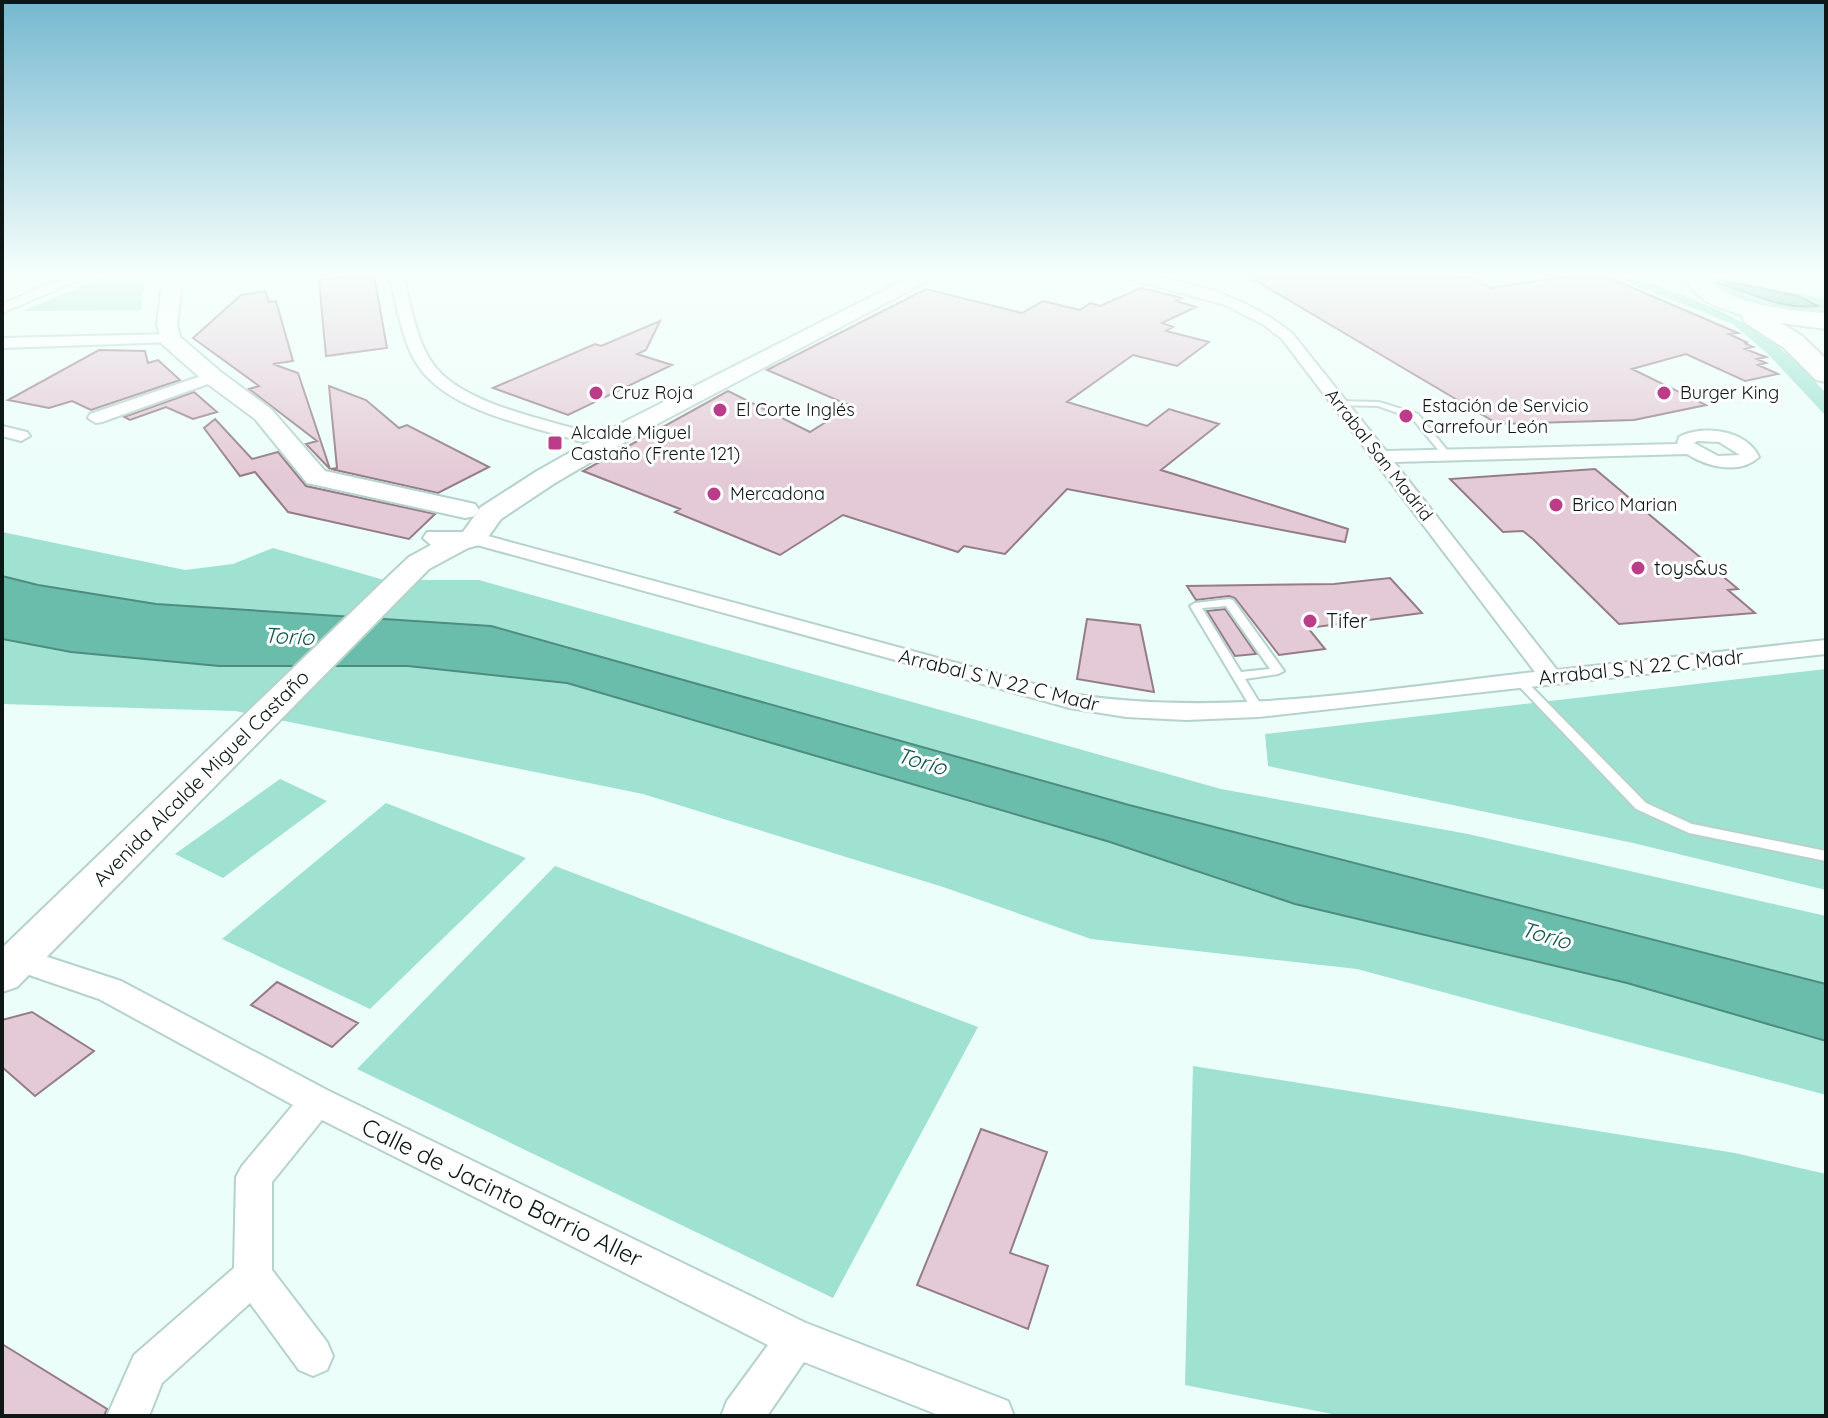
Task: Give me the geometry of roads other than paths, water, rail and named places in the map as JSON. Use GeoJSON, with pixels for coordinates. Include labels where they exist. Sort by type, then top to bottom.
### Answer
{"type":"FeatureCollection","features":[{"type":"Feature","properties":{"kind":"highway"},"geometry":{"type":"LineString","coordinates":[[1792,341],[1826,374]]}},
{"type":"Feature","properties":{"kind":"main road"},"geometry":{"type":"LineString","coordinates":[[172,341],[213,377],[263,414],[316,477],[460,530]]}},
{"type":"Feature","properties":{"kind":"main road","name":"Avenida Alcalde Miguel Castaño"},"geometry":{"type":"LineString","coordinates":[[7,962],[73,904],[410,571],[460,530],[501,485],[584,437],[773,341]]}},
{"type":"Feature","properties":{"kind":"main road","name":"Avenida Alcalde Miguel Castaño"},"geometry":{"type":"LineString","coordinates":[[460,530],[609,441],[801,341]]}},
{"type":"Feature","properties":{"kind":"street"},"geometry":{"type":"LineString","coordinates":[[2,343],[79,341]]}},
{"type":"Feature","properties":{"kind":"street"},"geometry":{"type":"LineString","coordinates":[[416,341],[425,365],[436,379],[477,401],[584,437]]}},
{"type":"Feature","properties":{"kind":"street","name":"Arrabal San Madrid"},"geometry":{"type":"LineString","coordinates":[[1291,341],[1551,677]]}},
{"type":"Feature","properties":{"kind":"street"},"geometry":{"type":"LineString","coordinates":[[96,418],[213,377]]}},
{"type":"Feature","properties":{"kind":"street"},"geometry":{"type":"LineString","coordinates":[[2,431],[21,436]]}},
{"type":"Feature","properties":{"kind":"street"},"geometry":{"type":"LineString","coordinates":[[1380,457],[1690,449]]}},
{"type":"Feature","properties":{"kind":"street","name":"Arrabal S N 22 C Madr"},"geometry":{"type":"LineString","coordinates":[[460,530],[819,635],[1070,701],[1126,710],[1186,713],[1258,710],[1826,647]]}},
{"type":"Feature","properties":{"kind":"street","name":"Calle de Jacinto Barrio Aller"},"geometry":{"type":"LineString","coordinates":[[7,962],[110,990],[317,1101],[796,1339],[993,1416]]}},
{"type":"Feature","properties":{"kind":"street"},"geometry":{"type":"LineString","coordinates":[[313,1356],[253,1276],[254,1177],[317,1101]]}},
{"type":"Feature","properties":{"kind":"street"},"geometry":{"type":"LineString","coordinates":[[128,1416],[148,1369],[253,1276]]}},
{"type":"Feature","properties":{"kind":"street"},"geometry":{"type":"LineString","coordinates":[[742,1416],[796,1339]]}},
{"type":"Feature","properties":{"kind":"lane"},"geometry":{"type":"LineString","coordinates":[[1338,403],[1379,404],[1415,416],[1447,455]]}},
{"type":"Feature","properties":{"kind":"lane"},"geometry":{"type":"LineString","coordinates":[[1239,676],[1278,671],[1229,602],[1195,606],[1258,710]]}},
{"type":"Feature","properties":{"kind":"lane"},"geometry":{"type":"LineString","coordinates":[[1520,681],[1641,806],[1689,828],[1826,856]]}},
{"type":"Feature","properties":{"kind":"water","name":"Torío"},"geometry":{"type":"Polygon","coordinates":[[[2,576],[38,585],[156,604],[491,626],[1129,805],[1826,984],[1826,1041],[1627,983],[1295,904],[1110,842],[567,683],[408,666],[219,666],[71,652],[2,639],[2,576]]]}},
{"type":"Feature","properties":{"kind":"place","name":"Cruz Roja"},"geometry":{"type":"Point","coordinates":[596,393]}},
{"type":"Feature","properties":{"kind":"place","name":"Burger King"},"geometry":{"type":"Point","coordinates":[1664,393]}},
{"type":"Feature","properties":{"kind":"place","name":"El Corte Inglés"},"geometry":{"type":"Point","coordinates":[720,410]}},
{"type":"Feature","properties":{"kind":"place","name":"Estación de Servicio Carrefour León"},"geometry":{"type":"Point","coordinates":[1406,416]}},
{"type":"Feature","properties":{"kind":"place","name":"Alcalde Miguel Castaño (Frente 121)"},"geometry":{"type":"Point","coordinates":[555,443]}},
{"type":"Feature","properties":{"kind":"place","name":"Mercadona"},"geometry":{"type":"Point","coordinates":[714,494]}},
{"type":"Feature","properties":{"kind":"place","name":"Brico Marian"},"geometry":{"type":"Point","coordinates":[1556,505]}},
{"type":"Feature","properties":{"kind":"place","name":"toys&us"},"geometry":{"type":"Point","coordinates":[1638,568]}},
{"type":"Feature","properties":{"kind":"place","name":"Tifer"},"geometry":{"type":"Point","coordinates":[1310,621]}}]}
